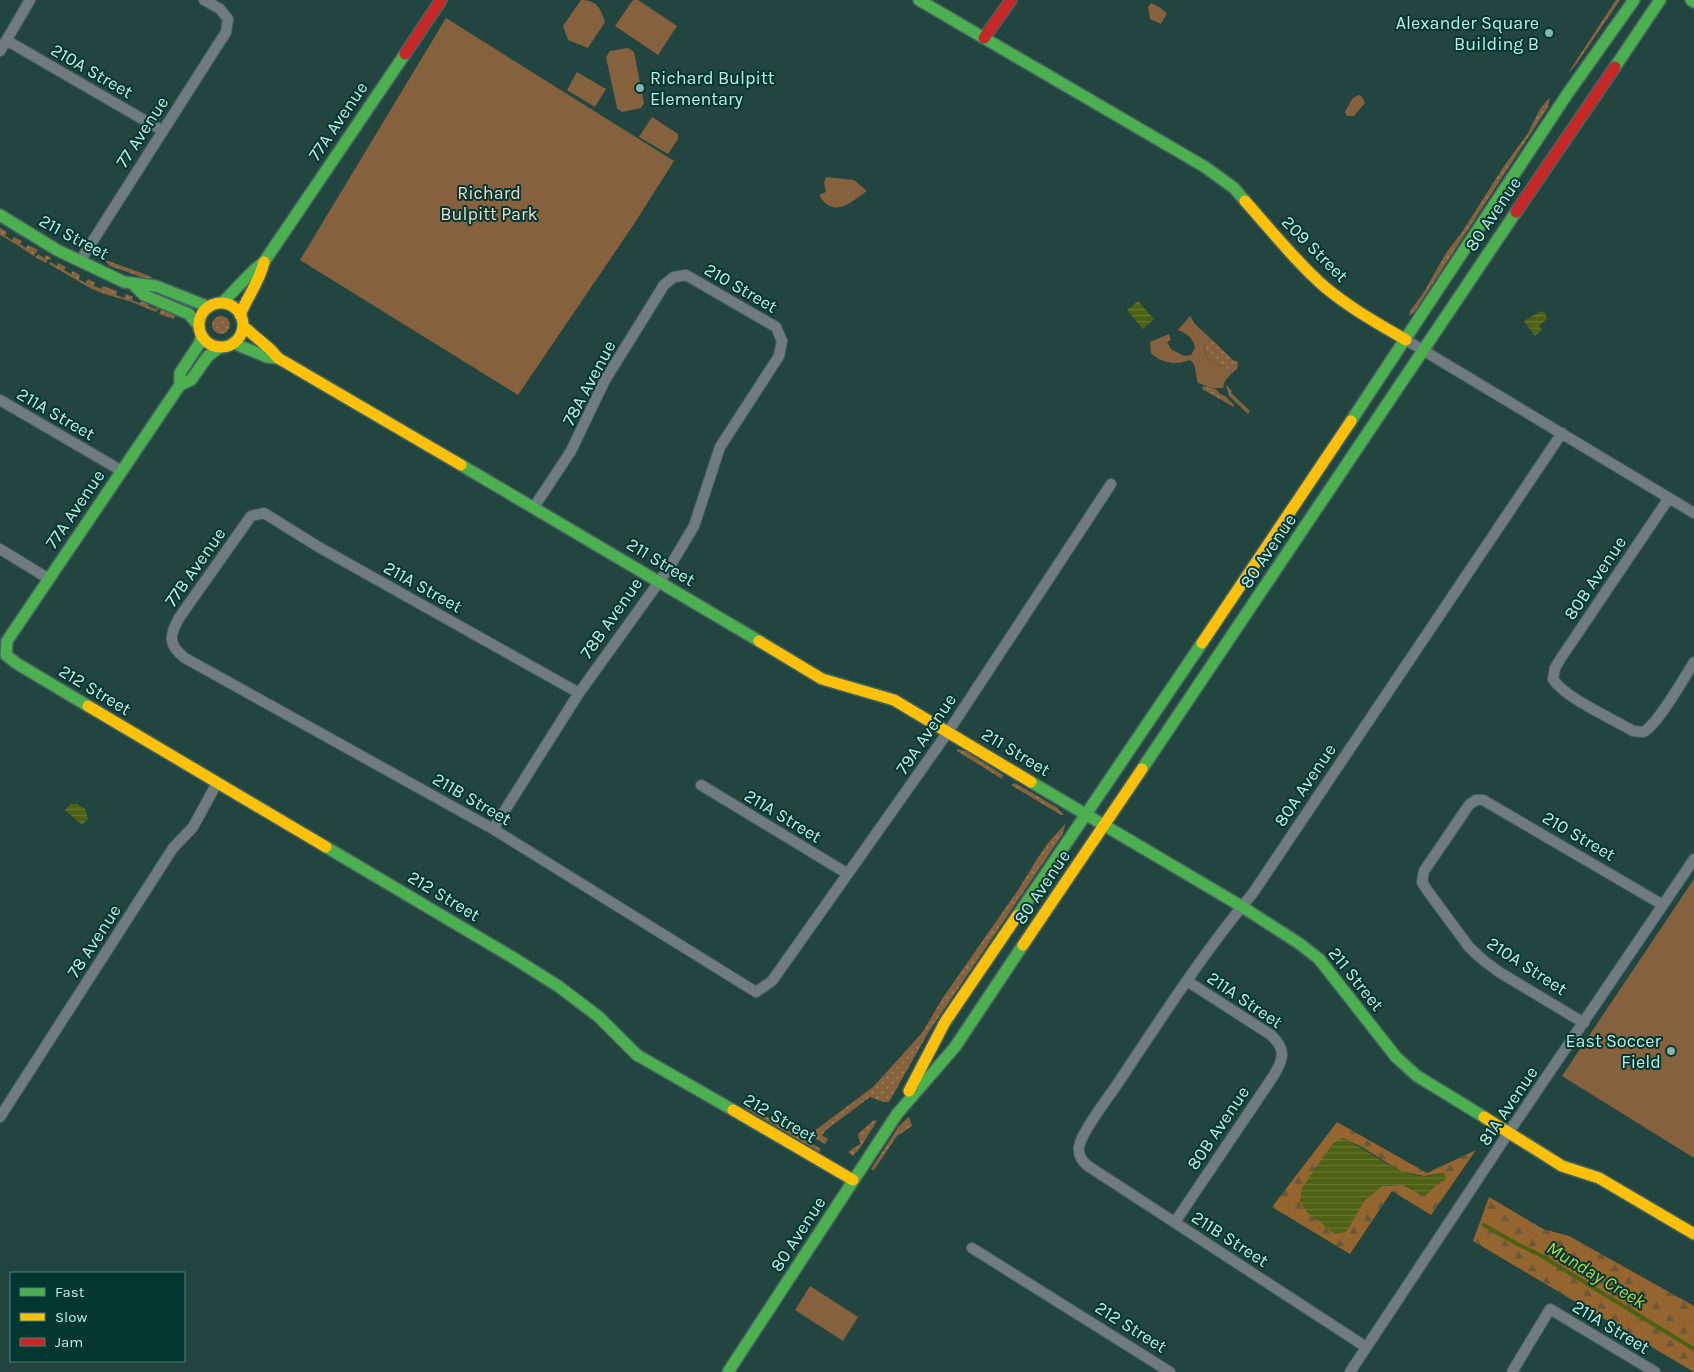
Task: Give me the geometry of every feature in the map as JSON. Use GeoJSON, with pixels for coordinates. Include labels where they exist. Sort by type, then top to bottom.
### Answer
{"type":"FeatureCollection","features":[{"type":"Feature","properties":{"kind":"street"},"geometry":{"type":"LineString","coordinates":[[0,51],[30,0]]}},
{"type":"Feature","properties":{"kind":"street","name":"77 Avenue"},"geometry":{"type":"LineString","coordinates":[[80,261],[226,32],[228,19],[220,9],[204,0]]}},
{"type":"Feature","properties":{"kind":"street","name":"77A Avenue"},"geometry":{"type":"LineString","coordinates":[[222,303],[231,296],[252,270],[264,262],[441,0]]}},
{"type":"Feature","properties":{"kind":"street","name":"209 Street"},"geometry":{"type":"LineString","coordinates":[[919,0],[1205,167],[1234,188],[1306,270],[1352,307],[1694,513]]}},
{"type":"Feature","properties":{"kind":"street"},"geometry":{"type":"LineString","coordinates":[[984,38],[1011,0]]}},
{"type":"Feature","properties":{"kind":"street","name":"80 Avenue"},"geometry":{"type":"LineString","coordinates":[[728,1372],[897,1114],[945,1022],[1406,340],[1568,93],[1634,0]]}},
{"type":"Feature","properties":{"kind":"street","name":"80 Avenue"},"geometry":{"type":"LineString","coordinates":[[897,1114],[955,1047],[1660,0]]}},
{"type":"Feature","properties":{"kind":"street","name":"210A Street"},"geometry":{"type":"LineString","coordinates":[[6,40],[162,131]]}},
{"type":"Feature","properties":{"kind":"street","name":"211 Street"},"geometry":{"type":"LineString","coordinates":[[0,215],[57,250],[134,285],[144,295],[183,310],[189,314],[200,331]]}},
{"type":"Feature","properties":{"kind":"street","name":"77A Avenue"},"geometry":{"type":"LineString","coordinates":[[241,320],[246,300],[262,276],[264,262]]}},
{"type":"Feature","properties":{"kind":"street","name":"210 Street"},"geometry":{"type":"LineString","coordinates":[[674,278],[686,275],[776,327],[782,341]]}},
{"type":"Feature","properties":{"kind":"street","name":"78A Avenue"},"geometry":{"type":"LineString","coordinates":[[534,507],[571,451],[610,372],[664,285],[674,278]]}},
{"type":"Feature","properties":{"kind":"street","name":"211 Street"},"geometry":{"type":"LineString","coordinates":[[134,285],[148,284],[209,307]]}},
{"type":"Feature","properties":{"kind":"street"},"geometry":{"type":"LineString","coordinates":[[222,303],[230,305],[241,320],[241,334],[233,343],[220,347],[209,344],[200,331],[201,315],[209,307],[222,303]]}},
{"type":"Feature","properties":{"kind":"street","name":"211 Street"},"geometry":{"type":"LineString","coordinates":[[241,320],[252,336],[273,350],[278,358],[534,507],[822,679],[894,700],[1241,906],[1300,944],[1319,959],[1396,1057],[1417,1076],[1562,1166],[1599,1178],[1694,1234]]}},
{"type":"Feature","properties":{"kind":"street","name":"77A Avenue"},"geometry":{"type":"LineString","coordinates":[[180,385],[180,373],[199,344],[200,331]]}},
{"type":"Feature","properties":{"kind":"street","name":"78B Avenue"},"geometry":{"type":"LineString","coordinates":[[493,829],[579,693],[683,546],[694,526],[720,447],[779,356],[782,341]]}},
{"type":"Feature","properties":{"kind":"street","name":"211 Street"},"geometry":{"type":"LineString","coordinates":[[233,343],[251,349],[268,358],[278,358]]}},
{"type":"Feature","properties":{"kind":"street","name":"77A Avenue"},"geometry":{"type":"LineString","coordinates":[[3,658],[7,642],[180,385],[191,380],[208,356],[220,347]]}},
{"type":"Feature","properties":{"kind":"street","name":"211A Street"},"geometry":{"type":"LineString","coordinates":[[0,400],[122,471]]}},
{"type":"Feature","properties":{"kind":"street","name":"80A Avenue"},"geometry":{"type":"LineString","coordinates":[[1079,1156],[1081,1139],[1187,981],[1253,892],[1562,433]]}},
{"type":"Feature","properties":{"kind":"street","name":"79A Avenue"},"geometry":{"type":"LineString","coordinates":[[756,992],[772,981],[948,732],[1111,484]]}},
{"type":"Feature","properties":{"kind":"street","name":"80B Avenue"},"geometry":{"type":"LineString","coordinates":[[1669,498],[1561,658],[1555,668],[1553,678],[1556,684],[1569,694],[1624,726],[1643,732],[1655,720],[1694,662]]}},
{"type":"Feature","properties":{"kind":"street","name":"211A Street"},"geometry":{"type":"LineString","coordinates":[[251,516],[264,513],[317,546],[579,693]]}},
{"type":"Feature","properties":{"kind":"street","name":"77B Avenue"},"geometry":{"type":"LineString","coordinates":[[171,640],[172,632],[179,618],[251,516]]}},
{"type":"Feature","properties":{"kind":"street"},"geometry":{"type":"LineString","coordinates":[[0,549],[49,579]]}},
{"type":"Feature","properties":{"kind":"street","name":"211B Street"},"geometry":{"type":"LineString","coordinates":[[171,640],[175,648],[185,658],[493,829],[756,992]]}},
{"type":"Feature","properties":{"kind":"street","name":"212 Street"},"geometry":{"type":"LineString","coordinates":[[3,658],[16,663],[512,957],[558,986],[599,1017],[637,1055],[854,1180]]}},
{"type":"Feature","properties":{"kind":"street","name":"78 Avenue"},"geometry":{"type":"LineString","coordinates":[[0,1117],[173,848],[192,827],[217,783]]}},
{"type":"Feature","properties":{"kind":"street","name":"211A Street"},"geometry":{"type":"LineString","coordinates":[[701,785],[848,874]]}},
{"type":"Feature","properties":{"kind":"street","name":"210A Street"},"geometry":{"type":"LineString","coordinates":[[1476,800],[1469,805],[1424,871],[1422,882],[1470,947],[1482,960],[1584,1023]]}},
{"type":"Feature","properties":{"kind":"street","name":"210 Street"},"geometry":{"type":"LineString","coordinates":[[1476,800],[1483,800],[1664,905]]}},
{"type":"Feature","properties":{"kind":"street","name":"81A Avenue"},"geometry":{"type":"LineString","coordinates":[[1350,1372],[1509,1132],[1694,860]]}},
{"type":"Feature","properties":{"kind":"street","name":"211A Street"},"geometry":{"type":"LineString","coordinates":[[1187,981],[1271,1035],[1282,1049]]}},
{"type":"Feature","properties":{"kind":"street","name":"80B Avenue"},"geometry":{"type":"LineString","coordinates":[[1175,1222],[1277,1070],[1283,1056],[1282,1049]]}},
{"type":"Feature","properties":{"kind":"street","name":"211B Street"},"geometry":{"type":"LineString","coordinates":[[1079,1156],[1088,1166],[1366,1347]]}},
{"type":"Feature","properties":{"kind":"street","name":"212 Street"},"geometry":{"type":"LineString","coordinates":[[972,1248],[1170,1372]]}},
{"type":"Feature","properties":{"kind":"street","name":"211A Street"},"geometry":{"type":"LineString","coordinates":[[1512,1372],[1550,1309],[1655,1372]]}},
{"type":"Feature","properties":{"kind":"green space"},"geometry":{"type":"Polygon","coordinates":[[[581,0],[586,0],[598,6],[605,22],[588,48],[568,40],[563,26],[581,0]]]}},
{"type":"Feature","properties":{"kind":"green space"},"geometry":{"type":"Polygon","coordinates":[[[633,0],[638,0],[677,26],[658,55],[615,26],[633,0]]]}},
{"type":"Feature","properties":{"kind":"green space"},"geometry":{"type":"Polygon","coordinates":[[[1616,0],[1620,0],[1575,66],[1568,73],[1616,0]]]}},
{"type":"Feature","properties":{"kind":"green space"},"geometry":{"type":"Polygon","coordinates":[[[1151,3],[1167,13],[1161,24],[1150,19],[1148,7],[1151,3]]]}},
{"type":"Feature","properties":{"kind":"green space","name":"Richard Bulpitt Park"},"geometry":{"type":"Polygon","coordinates":[[[446,18],[674,161],[634,224],[518,395],[300,260],[446,18]]]}},
{"type":"Feature","properties":{"kind":"green space"},"geometry":{"type":"Polygon","coordinates":[[[628,48],[634,52],[644,103],[641,108],[622,112],[617,108],[606,57],[610,51],[628,48]]]}},
{"type":"Feature","properties":{"kind":"green space"},"geometry":{"type":"Polygon","coordinates":[[[577,72],[606,89],[595,107],[567,90],[577,72]]]}},
{"type":"Feature","properties":{"kind":"green space"},"geometry":{"type":"Polygon","coordinates":[[[1359,95],[1365,103],[1354,116],[1347,116],[1345,112],[1349,104],[1359,95]]]}},
{"type":"Feature","properties":{"kind":"green space"},"geometry":{"type":"Polygon","coordinates":[[[1549,98],[1548,107],[1415,311],[1409,316],[1410,311],[1424,292],[1446,253],[1528,133],[1540,109],[1549,98]]]}},
{"type":"Feature","properties":{"kind":"green space"},"geometry":{"type":"Polygon","coordinates":[[[652,117],[678,134],[678,139],[668,154],[639,137],[652,117]]]}},
{"type":"Feature","properties":{"kind":"green space"},"geometry":{"type":"Polygon","coordinates":[[[826,177],[854,180],[867,191],[848,204],[836,207],[830,206],[819,195],[826,192],[824,183],[826,177]]]}},
{"type":"Feature","properties":{"kind":"green space"},"geometry":{"type":"Polygon","coordinates":[[[0,228],[7,232],[5,236],[12,240],[14,237],[22,241],[20,244],[26,248],[28,245],[38,250],[34,255],[36,257],[38,254],[44,258],[46,255],[51,258],[50,260],[48,259],[46,263],[34,256],[12,242],[0,235],[0,228]]]}},
{"type":"Feature","properties":{"kind":"green space"},"geometry":{"type":"Polygon","coordinates":[[[103,259],[152,277],[150,280],[110,266],[103,259]]]}},
{"type":"Feature","properties":{"kind":"green space"},"geometry":{"type":"Polygon","coordinates":[[[50,262],[57,266],[58,263],[66,267],[64,270],[71,274],[73,271],[80,275],[79,279],[85,283],[88,279],[95,283],[94,286],[101,289],[103,286],[117,291],[116,295],[124,298],[126,294],[133,297],[132,300],[140,303],[142,300],[149,302],[148,306],[156,309],[158,306],[176,313],[174,319],[159,314],[161,310],[158,309],[156,312],[92,289],[49,264],[50,262]]]}},
{"type":"Feature","properties":{"kind":"green space"},"geometry":{"type":"Polygon","coordinates":[[[217,316],[225,316],[230,321],[228,332],[217,334],[212,329],[212,321],[217,316]]]}},
{"type":"Feature","properties":{"kind":"green space"},"geometry":{"type":"Polygon","coordinates":[[[1190,316],[1195,324],[1211,339],[1204,345],[1207,357],[1232,373],[1225,381],[1223,388],[1212,388],[1198,383],[1195,367],[1190,360],[1180,363],[1169,362],[1155,357],[1151,353],[1150,342],[1169,334],[1171,340],[1167,342],[1171,349],[1184,356],[1191,355],[1195,348],[1193,341],[1178,330],[1190,316]]]}},
{"type":"Feature","properties":{"kind":"green space"},"geometry":{"type":"Polygon","coordinates":[[[1211,339],[1233,360],[1238,362],[1237,369],[1232,373],[1207,357],[1204,345],[1211,339]]]}},
{"type":"Feature","properties":{"kind":"green space"},"geometry":{"type":"Polygon","coordinates":[[[1226,385],[1232,391],[1231,393],[1250,411],[1248,414],[1229,396],[1226,385]]]}},
{"type":"Feature","properties":{"kind":"green space"},"geometry":{"type":"Polygon","coordinates":[[[1203,386],[1216,389],[1234,407],[1202,389],[1203,386]]]}},
{"type":"Feature","properties":{"kind":"green space"},"geometry":{"type":"Polygon","coordinates":[[[957,749],[965,751],[1003,775],[1002,779],[957,751],[957,749]]]}},
{"type":"Feature","properties":{"kind":"green space"},"geometry":{"type":"Polygon","coordinates":[[[1015,783],[1056,807],[1064,815],[1011,785],[1015,783]]]}},
{"type":"Feature","properties":{"kind":"green space"},"geometry":{"type":"Polygon","coordinates":[[[1066,823],[1062,835],[928,1033],[889,1102],[883,1102],[870,1097],[826,1130],[822,1135],[828,1139],[825,1144],[814,1138],[813,1132],[873,1087],[922,1033],[942,999],[1018,890],[1037,859],[1066,823]]]}},
{"type":"Feature","properties":{"kind":"green space"},"geometry":{"type":"Polygon","coordinates":[[[1694,879],[1694,1158],[1562,1076],[1694,879]]]}},
{"type":"Feature","properties":{"kind":"green space"},"geometry":{"type":"Polygon","coordinates":[[[747,1105],[821,1149],[819,1152],[745,1108],[747,1105]]]}},
{"type":"Feature","properties":{"kind":"green space"},"geometry":{"type":"Polygon","coordinates":[[[909,1117],[912,1126],[897,1136],[874,1170],[871,1169],[899,1126],[909,1117]]]}},
{"type":"Feature","properties":{"kind":"green space"},"geometry":{"type":"Polygon","coordinates":[[[874,1120],[877,1121],[853,1156],[848,1152],[860,1144],[858,1134],[874,1120]]]}},
{"type":"Feature","properties":{"kind":"green space"},"geometry":{"type":"Polygon","coordinates":[[[1337,1122],[1427,1173],[1476,1150],[1431,1215],[1392,1191],[1350,1254],[1272,1207],[1337,1122]],[[1343,1138],[1365,1200],[1382,1186],[1403,1185],[1422,1195],[1427,1194],[1437,1184],[1446,1179],[1443,1173],[1424,1176],[1400,1171],[1362,1147],[1343,1138]]]}},
{"type":"Feature","properties":{"kind":"green space"},"geometry":{"type":"Polygon","coordinates":[[[1489,1197],[1543,1229],[1569,1236],[1694,1306],[1694,1372],[1473,1241],[1489,1197]]]}},
{"type":"Feature","properties":{"kind":"green space"},"geometry":{"type":"Polygon","coordinates":[[[810,1286],[858,1317],[843,1341],[795,1310],[810,1286]]]}},
{"type":"Feature","properties":{"kind":"shaded area"},"geometry":{"type":"Polygon","coordinates":[[[1138,301],[1154,319],[1143,329],[1127,310],[1138,301]]]}},
{"type":"Feature","properties":{"kind":"shaded area"},"geometry":{"type":"Polygon","coordinates":[[[1541,311],[1545,313],[1547,319],[1539,326],[1542,330],[1535,336],[1524,321],[1541,311]]]}},
{"type":"Feature","properties":{"kind":"shaded area"},"geometry":{"type":"Polygon","coordinates":[[[71,804],[77,804],[85,809],[88,819],[82,825],[65,810],[71,804]]]}},
{"type":"Feature","properties":{"kind":"shaded area"},"geometry":{"type":"Polygon","coordinates":[[[1343,1138],[1393,1167],[1413,1175],[1431,1176],[1443,1173],[1446,1179],[1437,1184],[1427,1194],[1422,1195],[1403,1185],[1382,1186],[1365,1200],[1348,1229],[1345,1232],[1335,1234],[1307,1212],[1300,1202],[1302,1188],[1333,1143],[1343,1138]]]}},
{"type":"Feature","properties":{"kind":"waterway","name":"Munday Creek"},"geometry":{"type":"LineString","coordinates":[[1484,1225],[1540,1255],[1694,1349]]}},
{"type":"Feature","properties":{"kind":"traffic: fast"},"geometry":{"type":"LineString","coordinates":[[919,0],[1205,167],[1234,188],[1245,201]]}},
{"type":"Feature","properties":{"kind":"traffic: fast"},"geometry":{"type":"LineString","coordinates":[[1351,421],[1568,93],[1634,0]]}},
{"type":"Feature","properties":{"kind":"traffic: fast"},"geometry":{"type":"LineString","coordinates":[[1615,67],[1660,0]]}},
{"type":"Feature","properties":{"kind":"traffic: fast"},"geometry":{"type":"LineString","coordinates":[[222,303],[264,262],[405,54]]}},
{"type":"Feature","properties":{"kind":"traffic: fast"},"geometry":{"type":"LineString","coordinates":[[1142,769],[1516,212]]}},
{"type":"Feature","properties":{"kind":"traffic: fast"},"geometry":{"type":"LineString","coordinates":[[0,215],[57,250],[124,282],[156,286],[209,307]]}},
{"type":"Feature","properties":{"kind":"traffic: fast"},"geometry":{"type":"LineString","coordinates":[[134,285],[144,295],[189,314],[199,326]]}},
{"type":"Feature","properties":{"kind":"traffic: fast"},"geometry":{"type":"LineString","coordinates":[[180,385],[180,373],[199,344],[202,336]]}},
{"type":"Feature","properties":{"kind":"traffic: fast"},"geometry":{"type":"LineString","coordinates":[[233,343],[267,357],[278,358]]}},
{"type":"Feature","properties":{"kind":"traffic: fast"},"geometry":{"type":"LineString","coordinates":[[88,706],[16,663],[6,655],[7,641],[180,385],[191,380],[208,356],[220,347]]}},
{"type":"Feature","properties":{"kind":"traffic: fast"},"geometry":{"type":"LineString","coordinates":[[461,465],[759,641]]}},
{"type":"Feature","properties":{"kind":"traffic: fast"},"geometry":{"type":"LineString","coordinates":[[1017,916],[1202,643]]}},
{"type":"Feature","properties":{"kind":"traffic: fast"},"geometry":{"type":"LineString","coordinates":[[1031,782],[1241,906],[1300,944],[1319,959],[1396,1057],[1417,1076],[1484,1117]]}},
{"type":"Feature","properties":{"kind":"traffic: fast"},"geometry":{"type":"LineString","coordinates":[[326,847],[558,986],[599,1017],[637,1055],[733,1110]]}},
{"type":"Feature","properties":{"kind":"traffic: fast"},"geometry":{"type":"LineString","coordinates":[[728,1372],[897,1114],[955,1047],[1023,945]]}},
{"type":"Feature","properties":{"kind":"traffic: slow"},"geometry":{"type":"LineString","coordinates":[[1245,201],[1294,257],[1326,288],[1355,309],[1406,340]]}},
{"type":"Feature","properties":{"kind":"traffic: slow"},"geometry":{"type":"LineString","coordinates":[[240,315],[260,276],[264,262]]}},
{"type":"Feature","properties":{"kind":"traffic: slow"},"geometry":{"type":"LineString","coordinates":[[221,303],[233,307],[239,313],[243,325],[239,337],[233,343],[221,347],[209,343],[203,337],[199,325],[203,313],[209,307],[221,303]]}},
{"type":"Feature","properties":{"kind":"traffic: slow"},"geometry":{"type":"LineString","coordinates":[[243,326],[278,358],[461,465]]}},
{"type":"Feature","properties":{"kind":"traffic: slow"},"geometry":{"type":"LineString","coordinates":[[1202,643],[1351,421]]}},
{"type":"Feature","properties":{"kind":"traffic: slow"},"geometry":{"type":"LineString","coordinates":[[759,641],[822,679],[894,700],[1031,782]]}},
{"type":"Feature","properties":{"kind":"traffic: slow"},"geometry":{"type":"LineString","coordinates":[[88,706],[326,847]]}},
{"type":"Feature","properties":{"kind":"traffic: slow"},"geometry":{"type":"LineString","coordinates":[[1023,945],[1142,769]]}},
{"type":"Feature","properties":{"kind":"traffic: slow"},"geometry":{"type":"LineString","coordinates":[[909,1091],[945,1022],[1017,916]]}},
{"type":"Feature","properties":{"kind":"traffic: slow"},"geometry":{"type":"LineString","coordinates":[[733,1110],[853,1180]]}},
{"type":"Feature","properties":{"kind":"traffic: slow"},"geometry":{"type":"LineString","coordinates":[[1484,1117],[1562,1166],[1599,1178],[1694,1234]]}},
{"type":"Feature","properties":{"kind":"traffic: jam"},"geometry":{"type":"LineString","coordinates":[[405,54],[441,0]]}},
{"type":"Feature","properties":{"kind":"traffic: jam"},"geometry":{"type":"LineString","coordinates":[[984,38],[1011,0]]}},
{"type":"Feature","properties":{"kind":"traffic: jam"},"geometry":{"type":"LineString","coordinates":[[1516,212],[1615,67]]}},
{"type":"Feature","properties":{"kind":"place","name":"Alexander Square Building B"},"geometry":{"type":"Point","coordinates":[1549,33]}},
{"type":"Feature","properties":{"kind":"place","name":"Richard Bulpitt Elementary"},"geometry":{"type":"Point","coordinates":[640,88]}},
{"type":"Feature","properties":{"kind":"place","name":"East Soccer Field"},"geometry":{"type":"Point","coordinates":[1671,1051]}}]}
